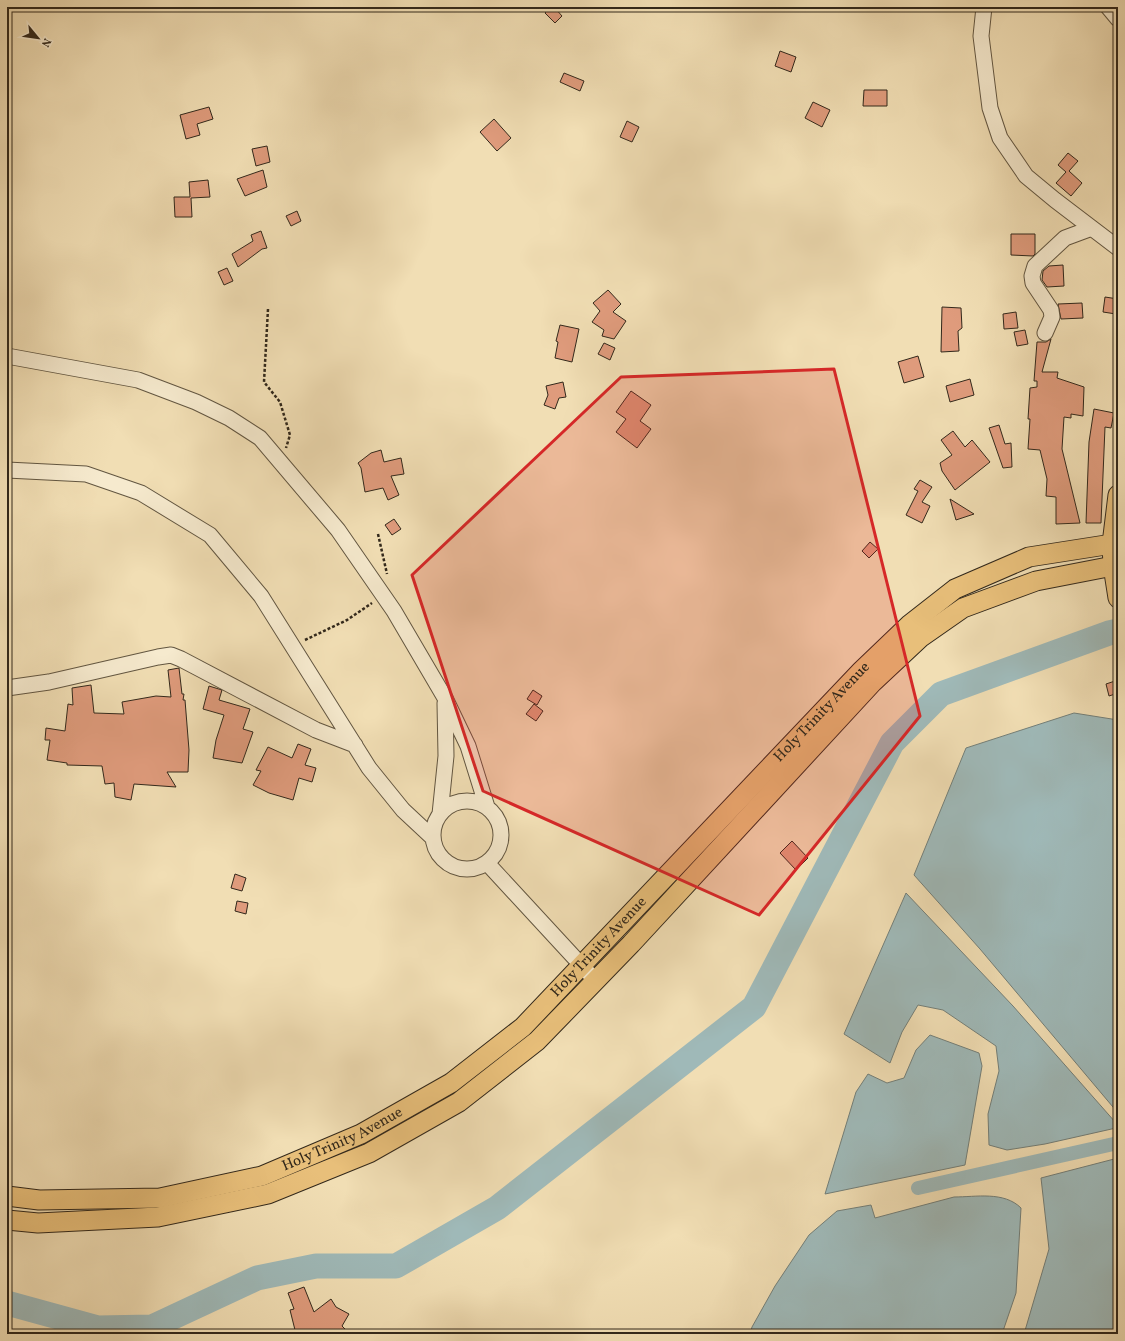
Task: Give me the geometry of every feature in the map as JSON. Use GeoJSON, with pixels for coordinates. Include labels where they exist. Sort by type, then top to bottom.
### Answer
{"type":"FeatureCollection","features":[{"type":"Feature","properties":{"kind":"main road"},"geometry":{"type":"LineString","coordinates":[[1118,495],[1112,544],[1113,566],[1118,598]]}},
{"type":"Feature","properties":{"kind":"main road","name":"Holy Trinity Avenue"},"geometry":{"type":"LineString","coordinates":[[7,1196],[39,1200],[160,1198],[262,1176],[361,1134],[452,1083],[523,1027],[862,670],[909,625],[955,589],[1029,557],[1112,544]]}},
{"type":"Feature","properties":{"kind":"main road","name":"Holy Trinity Avenue"},"geometry":{"type":"LineString","coordinates":[[7,1220],[38,1222],[158,1218],[268,1194],[369,1154],[459,1102],[537,1041],[631,944],[873,682],[920,638],[963,608],[1036,581],[1113,566]]}},
{"type":"Feature","properties":{"kind":"main road"},"geometry":{"type":"LineString","coordinates":[[955,589],[963,608]]}},
{"type":"Feature","properties":{"kind":"street"},"geometry":{"type":"LineString","coordinates":[[984,7],[981,36],[990,108],[1000,138],[1026,176],[1118,248]]}},
{"type":"Feature","properties":{"kind":"street"},"geometry":{"type":"LineString","coordinates":[[1108,7],[1118,19]]}},
{"type":"Feature","properties":{"kind":"street"},"geometry":{"type":"LineString","coordinates":[[1045,333],[1052,317],[1051,310],[1033,283],[1032,276],[1035,266],[1065,238],[1092,228]]}},
{"type":"Feature","properties":{"kind":"street"},"geometry":{"type":"LineString","coordinates":[[7,356],[138,380],[169,391],[229,418],[260,438],[338,530],[364,566],[394,611],[445,698],[468,746],[487,807],[496,817],[500,829],[500,842],[496,854],[487,863],[475,868],[455,868],[441,858],[436,850],[432,838],[434,825],[440,814],[450,805],[462,801],[475,802],[487,807]]}},
{"type":"Feature","properties":{"kind":"street"},"geometry":{"type":"LineString","coordinates":[[7,470],[86,474],[141,493],[210,535],[261,596],[354,745],[403,810],[432,838]]}},
{"type":"Feature","properties":{"kind":"street"},"geometry":{"type":"LineString","coordinates":[[7,688],[49,682],[171,655],[316,730],[354,745]]}},
{"type":"Feature","properties":{"kind":"street"},"geometry":{"type":"LineString","coordinates":[[440,814],[446,756],[445,698]]}},
{"type":"Feature","properties":{"kind":"street"},"geometry":{"type":"LineString","coordinates":[[487,863],[595,980]]}},
{"type":"Feature","properties":{"kind":"path"},"geometry":{"type":"LineString","coordinates":[[268,309],[264,382],[280,402],[290,435],[282,464]]}},
{"type":"Feature","properties":{"kind":"path"},"geometry":{"type":"LineString","coordinates":[[293,647],[347,620],[383,596],[387,576],[378,534]]}},
{"type":"Feature","properties":{"kind":"highlighted area"},"geometry":{"type":"Polygon","coordinates":[[[834,369],[920,716],[759,915],[483,791],[412,575],[621,377],[834,369]]]}},
{"type":"Feature","properties":{"kind":"water"},"geometry":{"type":"Polygon","coordinates":[[[1074,713],[1118,720],[1118,1113],[980,949],[914,875],[966,748],[1074,713]]]}},
{"type":"Feature","properties":{"kind":"water"},"geometry":{"type":"Polygon","coordinates":[[[906,893],[1013,1006],[1116,1123],[1116,1128],[1045,1144],[1007,1150],[989,1145],[988,1114],[999,1071],[996,1046],[943,1010],[918,1005],[902,1032],[890,1063],[844,1034],[906,893]]]}},
{"type":"Feature","properties":{"kind":"water"},"geometry":{"type":"Polygon","coordinates":[[[930,1035],[979,1053],[982,1066],[965,1165],[825,1194],[856,1092],[868,1074],[887,1083],[904,1078],[916,1050],[930,1035]]]}},
{"type":"Feature","properties":{"kind":"water"},"geometry":{"type":"Polygon","coordinates":[[[1118,1158],[1118,1334],[1024,1334],[1049,1249],[1041,1178],[1118,1158]]]}},
{"type":"Feature","properties":{"kind":"water"},"geometry":{"type":"Polygon","coordinates":[[[954,1197],[998,1197],[1006,1199],[1021,1208],[1016,1293],[1002,1334],[750,1334],[752,1327],[775,1286],[809,1235],[837,1211],[871,1205],[875,1218],[954,1197]]]}},
{"type":"Feature","properties":{"kind":"building"},"geometry":{"type":"Polygon","coordinates":[[[550,7],[554,7],[562,16],[555,23],[545,13],[550,7]]]}},
{"type":"Feature","properties":{"kind":"building"},"geometry":{"type":"Polygon","coordinates":[[[780,51],[796,57],[791,72],[775,66],[780,51]]]}},
{"type":"Feature","properties":{"kind":"building"},"geometry":{"type":"Polygon","coordinates":[[[564,73],[584,81],[580,91],[560,82],[564,73]]]}},
{"type":"Feature","properties":{"kind":"building"},"geometry":{"type":"Polygon","coordinates":[[[864,90],[887,90],[887,106],[863,106],[864,90]]]}},
{"type":"Feature","properties":{"kind":"building"},"geometry":{"type":"Polygon","coordinates":[[[813,102],[830,110],[822,127],[805,118],[813,102]]]}},
{"type":"Feature","properties":{"kind":"building"},"geometry":{"type":"Polygon","coordinates":[[[209,107],[213,119],[197,124],[200,135],[186,139],[180,115],[209,107]]]}},
{"type":"Feature","properties":{"kind":"building"},"geometry":{"type":"Polygon","coordinates":[[[494,119],[511,138],[497,151],[480,132],[494,119]]]}},
{"type":"Feature","properties":{"kind":"building"},"geometry":{"type":"Polygon","coordinates":[[[627,121],[639,127],[632,142],[620,137],[627,121]]]}},
{"type":"Feature","properties":{"kind":"building"},"geometry":{"type":"Polygon","coordinates":[[[267,146],[270,162],[256,166],[252,149],[267,146]]]}},
{"type":"Feature","properties":{"kind":"building"},"geometry":{"type":"Polygon","coordinates":[[[1068,153],[1078,161],[1069,171],[1082,183],[1071,196],[1056,183],[1066,172],[1058,165],[1068,153]]]}},
{"type":"Feature","properties":{"kind":"building"},"geometry":{"type":"Polygon","coordinates":[[[263,170],[267,187],[245,196],[237,179],[263,170]]]}},
{"type":"Feature","properties":{"kind":"building"},"geometry":{"type":"Polygon","coordinates":[[[208,180],[210,197],[191,198],[192,217],[175,217],[174,197],[190,197],[189,182],[208,180]]]}},
{"type":"Feature","properties":{"kind":"building"},"geometry":{"type":"Polygon","coordinates":[[[297,211],[301,221],[291,226],[286,216],[297,211]]]}},
{"type":"Feature","properties":{"kind":"building"},"geometry":{"type":"Polygon","coordinates":[[[261,231],[267,248],[262,249],[238,267],[232,254],[253,241],[251,235],[261,231]]]}},
{"type":"Feature","properties":{"kind":"building"},"geometry":{"type":"Polygon","coordinates":[[[1011,234],[1035,234],[1035,254],[1033,256],[1011,255],[1011,234]]]}},
{"type":"Feature","properties":{"kind":"building"},"geometry":{"type":"Polygon","coordinates":[[[1063,265],[1064,286],[1047,287],[1042,280],[1043,271],[1049,266],[1063,265]]]}},
{"type":"Feature","properties":{"kind":"building"},"geometry":{"type":"Polygon","coordinates":[[[227,268],[233,281],[224,285],[218,272],[227,268]]]}},
{"type":"Feature","properties":{"kind":"building"},"geometry":{"type":"Polygon","coordinates":[[[608,290],[621,304],[613,312],[626,321],[614,339],[602,336],[604,330],[592,322],[600,311],[593,303],[608,290]]]}},
{"type":"Feature","properties":{"kind":"building"},"geometry":{"type":"Polygon","coordinates":[[[1105,297],[1118,299],[1116,314],[1103,312],[1105,297]]]}},
{"type":"Feature","properties":{"kind":"building"},"geometry":{"type":"Polygon","coordinates":[[[1082,303],[1083,318],[1061,319],[1058,304],[1082,303]]]}},
{"type":"Feature","properties":{"kind":"building"},"geometry":{"type":"Polygon","coordinates":[[[942,307],[961,308],[962,328],[958,331],[959,351],[941,352],[942,307]]]}},
{"type":"Feature","properties":{"kind":"building"},"geometry":{"type":"Polygon","coordinates":[[[1016,312],[1018,328],[1004,329],[1003,314],[1016,312]]]}},
{"type":"Feature","properties":{"kind":"building"},"geometry":{"type":"Polygon","coordinates":[[[560,325],[579,329],[572,362],[555,358],[558,342],[556,341],[560,325]]]}},
{"type":"Feature","properties":{"kind":"building"},"geometry":{"type":"Polygon","coordinates":[[[1025,330],[1028,344],[1017,346],[1014,332],[1025,330]]]}},
{"type":"Feature","properties":{"kind":"building"},"geometry":{"type":"Polygon","coordinates":[[[1051,339],[1042,372],[1058,372],[1057,378],[1084,387],[1083,416],[1071,414],[1071,418],[1064,417],[1062,449],[1080,523],[1056,524],[1056,497],[1046,496],[1047,479],[1040,450],[1028,449],[1030,388],[1037,387],[1037,381],[1034,381],[1037,342],[1046,342],[1051,339]]]}},
{"type":"Feature","properties":{"kind":"building"},"geometry":{"type":"Polygon","coordinates":[[[604,343],[615,348],[610,360],[598,354],[604,343]]]}},
{"type":"Feature","properties":{"kind":"building"},"geometry":{"type":"Polygon","coordinates":[[[918,356],[924,377],[904,383],[898,362],[918,356]]]}},
{"type":"Feature","properties":{"kind":"building"},"geometry":{"type":"Polygon","coordinates":[[[970,379],[974,395],[950,402],[946,386],[970,379]]]}},
{"type":"Feature","properties":{"kind":"building"},"geometry":{"type":"Polygon","coordinates":[[[563,382],[566,397],[559,398],[555,409],[544,405],[548,395],[546,386],[563,382]]]}},
{"type":"Feature","properties":{"kind":"building"},"geometry":{"type":"Polygon","coordinates":[[[631,391],[651,405],[640,421],[651,429],[637,448],[616,432],[626,419],[616,412],[631,391]]]}},
{"type":"Feature","properties":{"kind":"building"},"geometry":{"type":"Polygon","coordinates":[[[1094,409],[1114,413],[1111,428],[1105,427],[1101,523],[1086,523],[1089,442],[1094,409]]]}},
{"type":"Feature","properties":{"kind":"building"},"geometry":{"type":"Polygon","coordinates":[[[999,425],[1005,444],[1011,443],[1012,467],[1003,468],[989,428],[999,425]]]}},
{"type":"Feature","properties":{"kind":"building"},"geometry":{"type":"Polygon","coordinates":[[[953,431],[965,447],[972,440],[990,462],[955,490],[942,471],[940,463],[952,455],[941,440],[953,431]]]}},
{"type":"Feature","properties":{"kind":"building"},"geometry":{"type":"Polygon","coordinates":[[[381,450],[384,462],[401,458],[404,474],[391,476],[399,495],[388,500],[383,488],[365,492],[361,468],[358,463],[371,453],[381,450]]]}},
{"type":"Feature","properties":{"kind":"building"},"geometry":{"type":"Polygon","coordinates":[[[920,480],[932,487],[922,502],[930,506],[922,523],[906,515],[918,491],[914,489],[920,480]]]}},
{"type":"Feature","properties":{"kind":"building"},"geometry":{"type":"Polygon","coordinates":[[[950,499],[974,514],[956,520],[950,499]]]}},
{"type":"Feature","properties":{"kind":"building"},"geometry":{"type":"Polygon","coordinates":[[[394,519],[401,529],[392,535],[385,525],[394,519]]]}},
{"type":"Feature","properties":{"kind":"building"},"geometry":{"type":"Polygon","coordinates":[[[870,542],[878,549],[869,558],[862,551],[870,542]]]}},
{"type":"Feature","properties":{"kind":"building"},"geometry":{"type":"Polygon","coordinates":[[[179,668],[182,694],[184,694],[183,700],[185,700],[189,750],[188,772],[167,772],[176,787],[134,784],[131,800],[115,797],[114,783],[105,784],[102,766],[67,765],[67,763],[47,760],[50,740],[45,740],[46,728],[65,731],[68,704],[73,705],[72,688],[91,685],[94,713],[124,714],[122,702],[156,696],[171,697],[168,670],[179,668]]]}},
{"type":"Feature","properties":{"kind":"building"},"geometry":{"type":"Polygon","coordinates":[[[1118,680],[1118,693],[1109,696],[1106,684],[1118,680]]]}},
{"type":"Feature","properties":{"kind":"building"},"geometry":{"type":"Polygon","coordinates":[[[209,686],[222,690],[219,700],[250,709],[243,729],[253,732],[242,763],[213,758],[216,740],[224,715],[203,709],[209,686]]]}},
{"type":"Feature","properties":{"kind":"building"},"geometry":{"type":"Polygon","coordinates":[[[533,690],[542,696],[537,705],[527,699],[533,690]]]}},
{"type":"Feature","properties":{"kind":"building"},"geometry":{"type":"Polygon","coordinates":[[[534,704],[543,711],[536,721],[526,714],[534,704]]]}},
{"type":"Feature","properties":{"kind":"building"},"geometry":{"type":"Polygon","coordinates":[[[298,744],[311,749],[305,765],[316,768],[312,782],[299,778],[293,800],[269,793],[253,785],[261,771],[256,770],[268,747],[292,758],[298,744]]]}},
{"type":"Feature","properties":{"kind":"building"},"geometry":{"type":"Polygon","coordinates":[[[792,841],[808,858],[796,870],[780,853],[792,841]]]}},
{"type":"Feature","properties":{"kind":"building"},"geometry":{"type":"Polygon","coordinates":[[[235,874],[246,878],[242,891],[231,888],[235,874]]]}},
{"type":"Feature","properties":{"kind":"building"},"geometry":{"type":"Polygon","coordinates":[[[237,901],[248,903],[246,914],[235,911],[237,901]]]}},
{"type":"Feature","properties":{"kind":"building"},"geometry":{"type":"Polygon","coordinates":[[[304,1287],[314,1312],[331,1299],[336,1307],[349,1314],[342,1326],[350,1334],[296,1334],[290,1310],[294,1309],[288,1293],[304,1287]]]}},
{"type":"Feature","properties":{"kind":"waterway"},"geometry":{"type":"LineString","coordinates":[[7,1303],[98,1328],[152,1327],[257,1278],[316,1266],[396,1266],[497,1208],[754,1007],[892,743],[941,694],[1118,631]]}},
{"type":"Feature","properties":{"kind":"waterway"},"geometry":{"type":"LineString","coordinates":[[918,1188],[1118,1143]]}}]}
